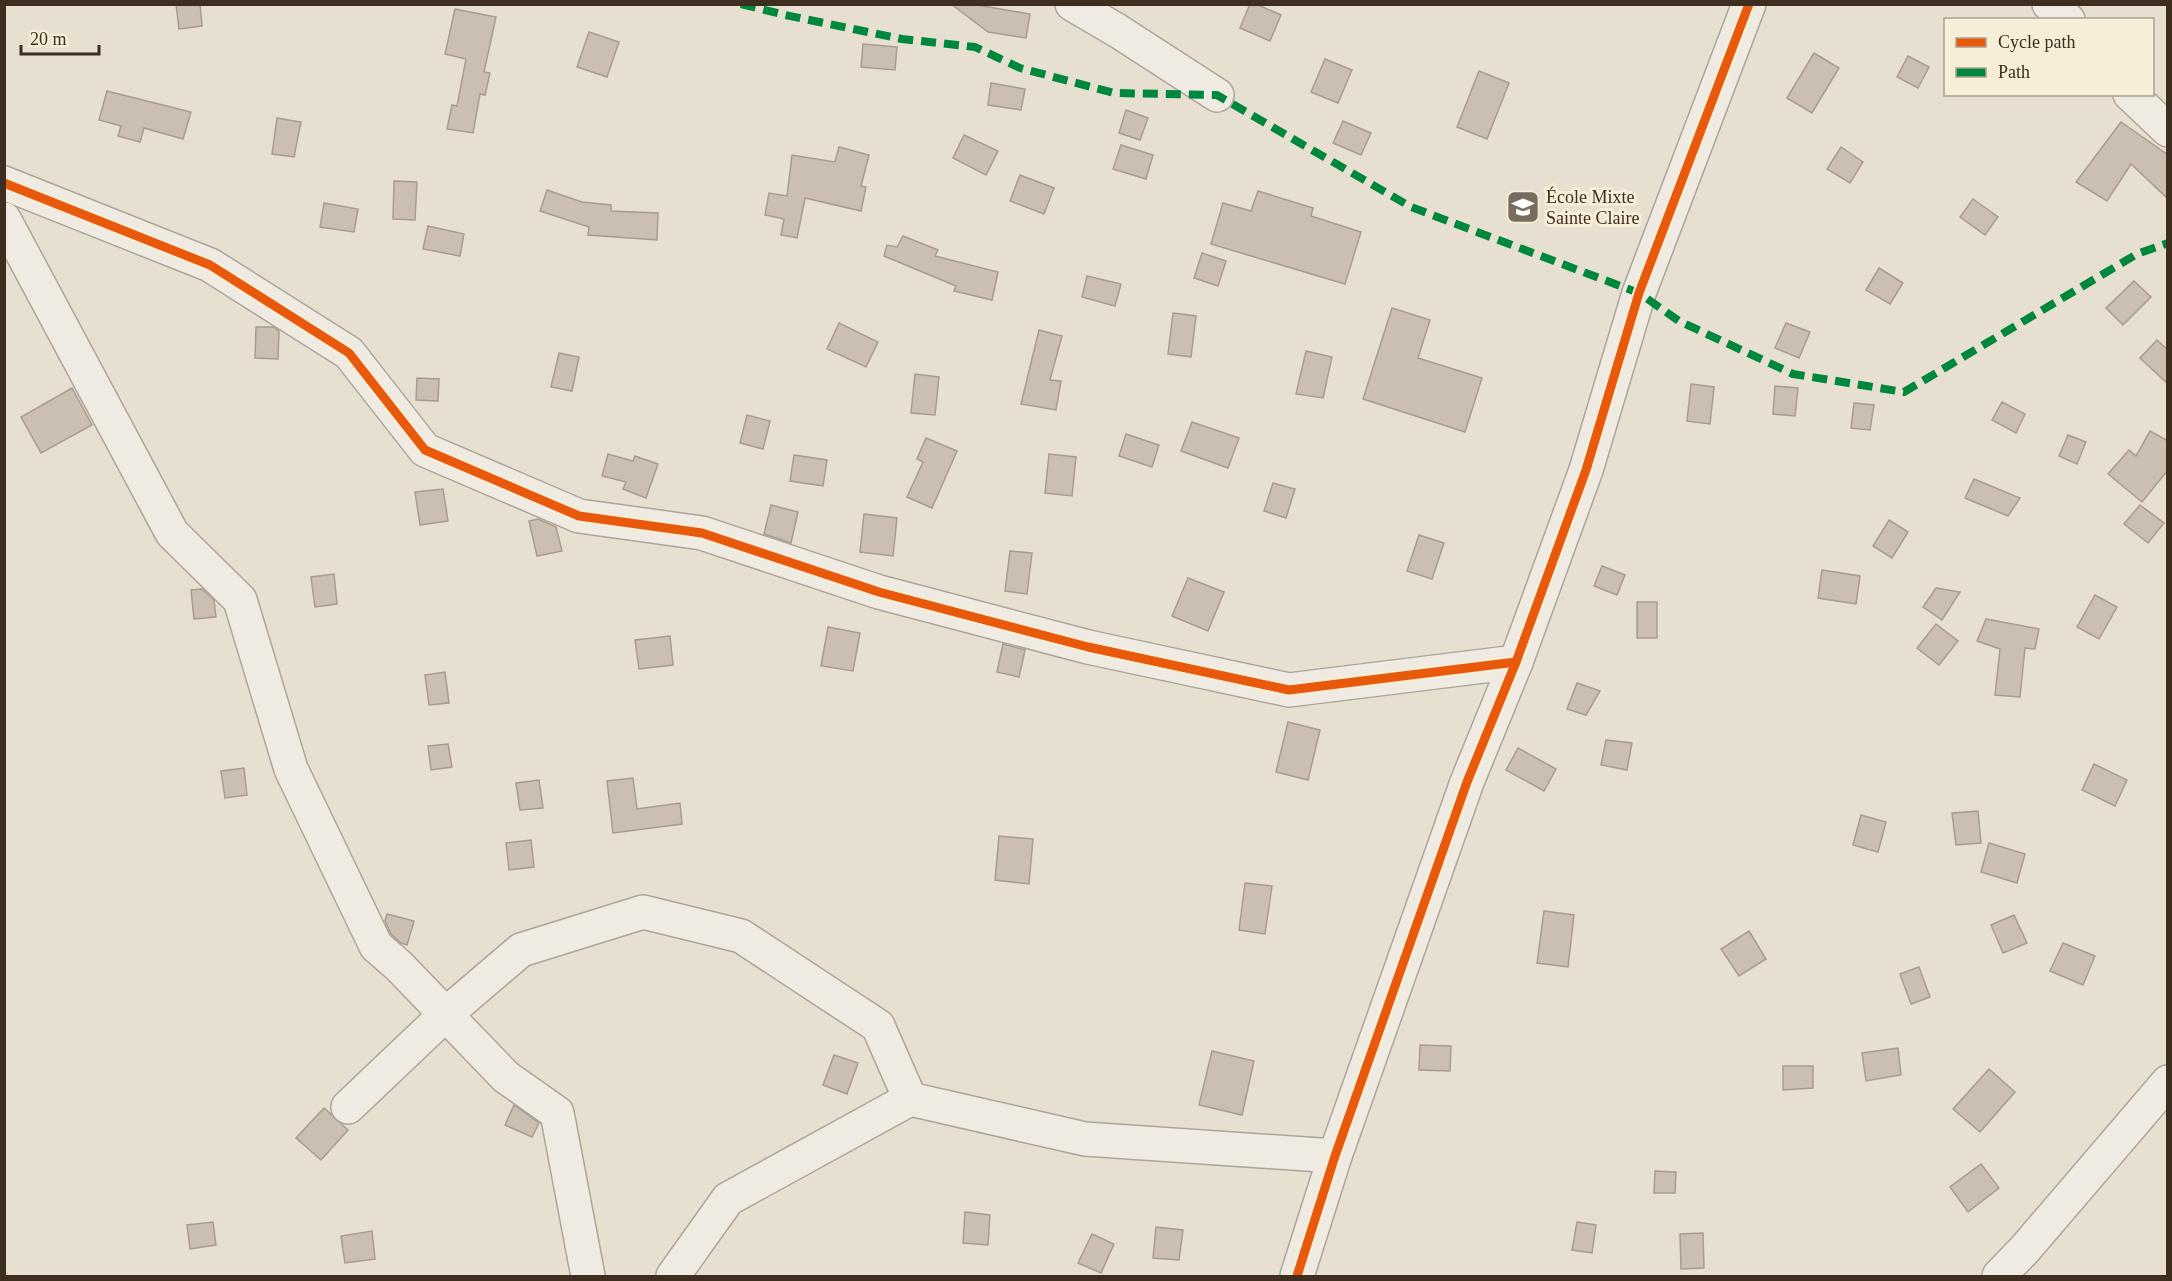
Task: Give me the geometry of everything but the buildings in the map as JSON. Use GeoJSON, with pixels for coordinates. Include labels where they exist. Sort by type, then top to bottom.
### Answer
{"type":"FeatureCollection","features":[{"type":"Feature","properties":{"kind":"street"},"geometry":{"type":"LineString","coordinates":[[1072,4],[1217,95]]}},
{"type":"Feature","properties":{"kind":"street"},"geometry":{"type":"LineString","coordinates":[[1297,1276],[1335,1156],[1467,782],[1516,662],[1586,470],[1639,293],[1749,4]]}},
{"type":"Feature","properties":{"kind":"street"},"geometry":{"type":"LineString","coordinates":[[2049,4],[2066,18]]}},
{"type":"Feature","properties":{"kind":"street"},"geometry":{"type":"LineString","coordinates":[[2132,96],[2168,130]]}},
{"type":"Feature","properties":{"kind":"street"},"geometry":{"type":"LineString","coordinates":[[4,183],[210,265],[349,353],[425,450],[579,516],[702,533],[879,592],[1088,647],[1289,690],[1516,662]]}},
{"type":"Feature","properties":{"kind":"street"},"geometry":{"type":"LineString","coordinates":[[4,219],[172,533],[240,600],[291,769],[376,946],[399,966],[506,1077],[557,1113],[588,1276]]}},
{"type":"Feature","properties":{"kind":"street"},"geometry":{"type":"LineString","coordinates":[[348,1107],[446,1014],[521,950],[643,912],[741,936],[878,1026],[910,1099]]}},
{"type":"Feature","properties":{"kind":"street"},"geometry":{"type":"LineString","coordinates":[[1999,1276],[2025,1249],[2168,1082]]}},
{"type":"Feature","properties":{"kind":"street"},"geometry":{"type":"LineString","coordinates":[[673,1276],[728,1199],[910,1099],[1085,1139],[1335,1156]]}},
{"type":"Feature","properties":{"kind":"marked path"},"geometry":{"type":"LineString","coordinates":[[741,4],[902,39],[975,47],[1020,68],[1114,93],[1217,95],[1411,207],[1639,293],[1679,321],[1793,374],[1904,392],[2137,254],[2168,243]]}},
{"type":"Feature","properties":{"kind":"cycle path"},"geometry":{"type":"LineString","coordinates":[[1297,1276],[1335,1156],[1467,782],[1516,662],[1586,470],[1639,293],[1749,4]]}},
{"type":"Feature","properties":{"kind":"cycle path"},"geometry":{"type":"LineString","coordinates":[[4,183],[210,265],[349,353],[425,450],[579,516],[702,533],[879,592],[1088,647],[1289,690],[1516,662]]}},
{"type":"Feature","properties":{"kind":"place","name":"École Mixte Sainte Claire"},"geometry":{"type":"Point","coordinates":[1523,207]}}]}
